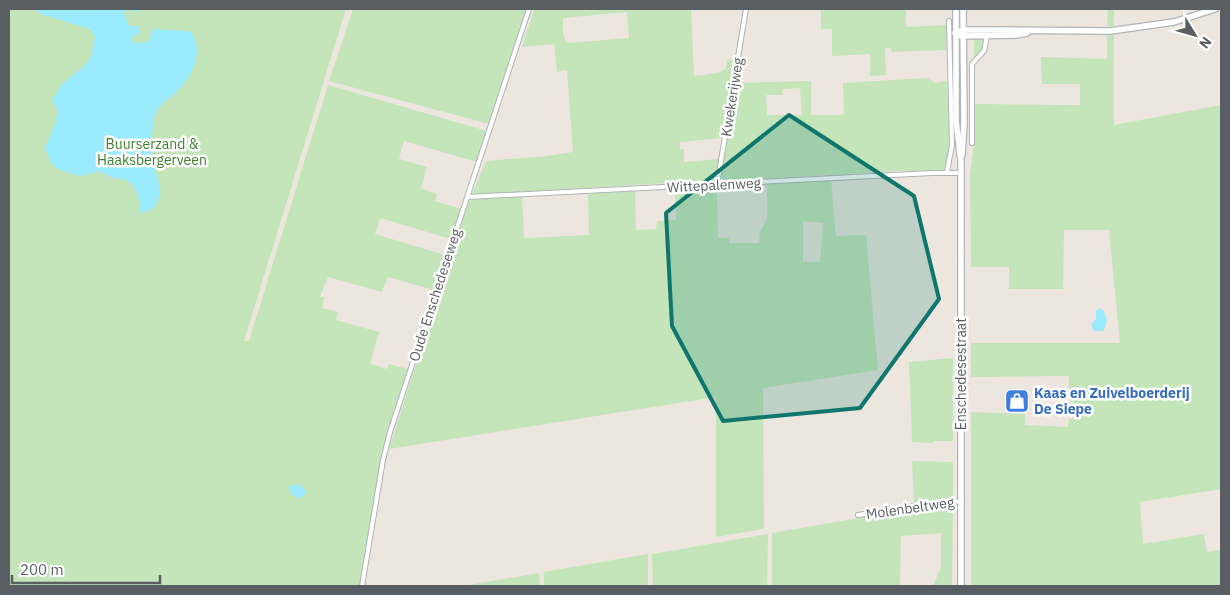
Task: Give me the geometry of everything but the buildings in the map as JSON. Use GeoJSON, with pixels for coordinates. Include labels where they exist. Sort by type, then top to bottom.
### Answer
{"type":"FeatureCollection","features":[{"type":"Feature","properties":{"kind":"street","name":"Oude Enschedeseweg"},"geometry":{"type":"LineString","coordinates":[[362,586],[390,432],[529,9]]}},
{"type":"Feature","properties":{"kind":"street","name":"Kwekerijweg"},"geometry":{"type":"LineString","coordinates":[[717,185],[746,9]]}},
{"type":"Feature","properties":{"kind":"street","name":"Enschedesestraat"},"geometry":{"type":"LineString","coordinates":[[956,9],[956,121],[961,162],[961,586]]}},
{"type":"Feature","properties":{"kind":"street","name":"Enschedesestraat"},"geometry":{"type":"LineString","coordinates":[[961,162],[964,140],[963,9]]}},
{"type":"Feature","properties":{"kind":"street"},"geometry":{"type":"LineString","coordinates":[[955,33],[1110,31],[1174,22],[1215,9]]}},
{"type":"Feature","properties":{"kind":"street"},"geometry":{"type":"LineString","coordinates":[[947,172],[952,145],[949,21]]}},
{"type":"Feature","properties":{"kind":"street"},"geometry":{"type":"LineString","coordinates":[[972,143],[972,64],[984,51],[987,33]]}},
{"type":"Feature","properties":{"kind":"street","name":"Wittepalenweg"},"geometry":{"type":"LineString","coordinates":[[467,197],[947,172],[961,173]]}},
{"type":"Feature","properties":{"kind":"street","name":"Molenbeltweg"},"geometry":{"type":"LineString","coordinates":[[858,516],[913,506],[962,501]]}},
{"type":"Feature","properties":{"kind":"highlighted area"},"geometry":{"type":"Polygon","coordinates":[[[789,115],[914,196],[939,299],[860,408],[723,421],[672,326],[666,213],[789,115]]]}},
{"type":"Feature","properties":{"kind":"green space","name":"Buurserzand & Haaksbergerveen"},"geometry":{"type":"Polygon","coordinates":[[[9,9],[346,9],[244,341],[249,341],[328,85],[487,131],[477,162],[404,141],[399,159],[427,167],[421,189],[437,194],[435,201],[461,209],[451,239],[380,218],[375,234],[445,255],[434,290],[388,277],[382,292],[328,277],[320,297],[324,297],[322,308],[338,312],[336,320],[379,332],[370,364],[387,369],[389,364],[408,369],[383,449],[359,586],[9,586],[9,9]]]}},
{"type":"Feature","properties":{"kind":"green space"},"geometry":{"type":"Polygon","coordinates":[[[353,9],[526,9],[489,124],[329,81],[353,9]]]}},
{"type":"Feature","properties":{"kind":"green space"},"geometry":{"type":"Polygon","coordinates":[[[534,9],[691,9],[694,76],[723,71],[727,61],[733,59],[722,138],[680,142],[680,149],[684,149],[684,162],[719,159],[714,180],[472,195],[486,161],[573,152],[567,70],[557,72],[554,44],[522,47],[534,9]],[[627,12],[563,18],[563,34],[568,43],[629,38],[627,12]]]}},
{"type":"Feature","properties":{"kind":"green space"},"geometry":{"type":"Polygon","coordinates":[[[821,9],[906,9],[906,27],[947,25],[946,50],[892,52],[891,48],[885,48],[886,75],[870,76],[870,54],[832,56],[832,29],[821,29],[821,9]]]}},
{"type":"Feature","properties":{"kind":"green space"},"geometry":{"type":"Polygon","coordinates":[[[1108,9],[1114,9],[1114,26],[1107,26],[1108,9]]]}},
{"type":"Feature","properties":{"kind":"green space"},"geometry":{"type":"Polygon","coordinates":[[[1107,33],[1114,33],[1114,125],[1221,105],[1221,489],[1140,502],[1143,544],[1204,534],[1207,552],[1221,550],[1221,586],[971,586],[971,412],[1025,414],[1025,425],[1068,427],[1069,419],[1073,418],[1073,403],[1069,399],[1069,376],[971,377],[971,343],[1120,343],[1109,230],[1064,230],[1063,289],[1009,289],[1009,267],[971,267],[970,174],[975,137],[975,104],[1080,105],[1080,84],[1042,84],[1041,57],[1107,59],[1107,33]]]}},
{"type":"Feature","properties":{"kind":"green space"},"geometry":{"type":"Polygon","coordinates":[[[974,39],[983,41],[983,47],[974,60],[974,39]]]}},
{"type":"Feature","properties":{"kind":"green space"},"geometry":{"type":"Polygon","coordinates":[[[928,78],[935,83],[947,81],[950,139],[947,162],[943,171],[897,171],[724,181],[722,179],[721,175],[736,83],[811,81],[811,115],[840,115],[844,114],[843,83],[928,78]],[[800,88],[783,89],[782,95],[766,95],[767,115],[802,115],[800,88]]]}},
{"type":"Feature","properties":{"kind":"green space"},"geometry":{"type":"Polygon","coordinates":[[[831,180],[836,236],[866,235],[878,370],[763,388],[764,529],[716,537],[716,397],[389,449],[467,203],[471,199],[522,196],[524,238],[589,235],[588,194],[635,191],[636,230],[656,229],[657,221],[676,220],[675,188],[717,186],[718,238],[729,238],[729,243],[759,243],[760,232],[767,219],[767,183],[831,180]],[[803,221],[803,262],[820,262],[823,223],[803,221]]]}},
{"type":"Feature","properties":{"kind":"green space"},"geometry":{"type":"Polygon","coordinates":[[[953,358],[953,441],[934,441],[933,443],[912,442],[909,362],[953,358]]]}},
{"type":"Feature","properties":{"kind":"green space"},"geometry":{"type":"Polygon","coordinates":[[[912,461],[953,462],[952,498],[914,503],[912,461]]]}},
{"type":"Feature","properties":{"kind":"green space"},"geometry":{"type":"Polygon","coordinates":[[[953,506],[952,586],[933,586],[941,567],[941,533],[901,536],[900,586],[772,586],[772,533],[906,510],[953,506]]]}},
{"type":"Feature","properties":{"kind":"green space"},"geometry":{"type":"Polygon","coordinates":[[[768,534],[767,586],[653,586],[652,554],[768,534]]]}},
{"type":"Feature","properties":{"kind":"green space"},"geometry":{"type":"Polygon","coordinates":[[[648,554],[648,586],[544,586],[544,572],[648,554]]]}},
{"type":"Feature","properties":{"kind":"green space"},"geometry":{"type":"Polygon","coordinates":[[[539,573],[540,586],[462,586],[539,573]]]}},
{"type":"Feature","properties":{"kind":"water"},"geometry":{"type":"Polygon","coordinates":[[[37,9],[127,9],[124,13],[129,26],[139,26],[139,33],[131,38],[134,43],[148,42],[153,29],[157,28],[191,32],[197,48],[194,66],[185,82],[159,108],[154,119],[151,156],[158,178],[159,197],[154,207],[150,210],[143,213],[140,212],[134,187],[127,181],[111,177],[99,171],[83,176],[75,175],[56,168],[51,163],[45,148],[57,116],[56,107],[52,100],[62,84],[90,59],[95,37],[90,29],[41,14],[37,9]]]}},
{"type":"Feature","properties":{"kind":"water"},"geometry":{"type":"Polygon","coordinates":[[[127,9],[140,9],[136,12],[127,9]]]}},
{"type":"Feature","properties":{"kind":"water"},"geometry":{"type":"Polygon","coordinates":[[[1099,308],[1105,314],[1106,326],[1103,331],[1094,331],[1091,324],[1096,319],[1096,311],[1099,308]]]}},
{"type":"Feature","properties":{"kind":"water"},"geometry":{"type":"Polygon","coordinates":[[[299,484],[307,492],[299,499],[291,493],[288,487],[299,484]]]}},
{"type":"Feature","properties":{"kind":"place","name":"Kaas en Zuivelboerderij De Siepe"},"geometry":{"type":"Point","coordinates":[1017,401]}}]}
